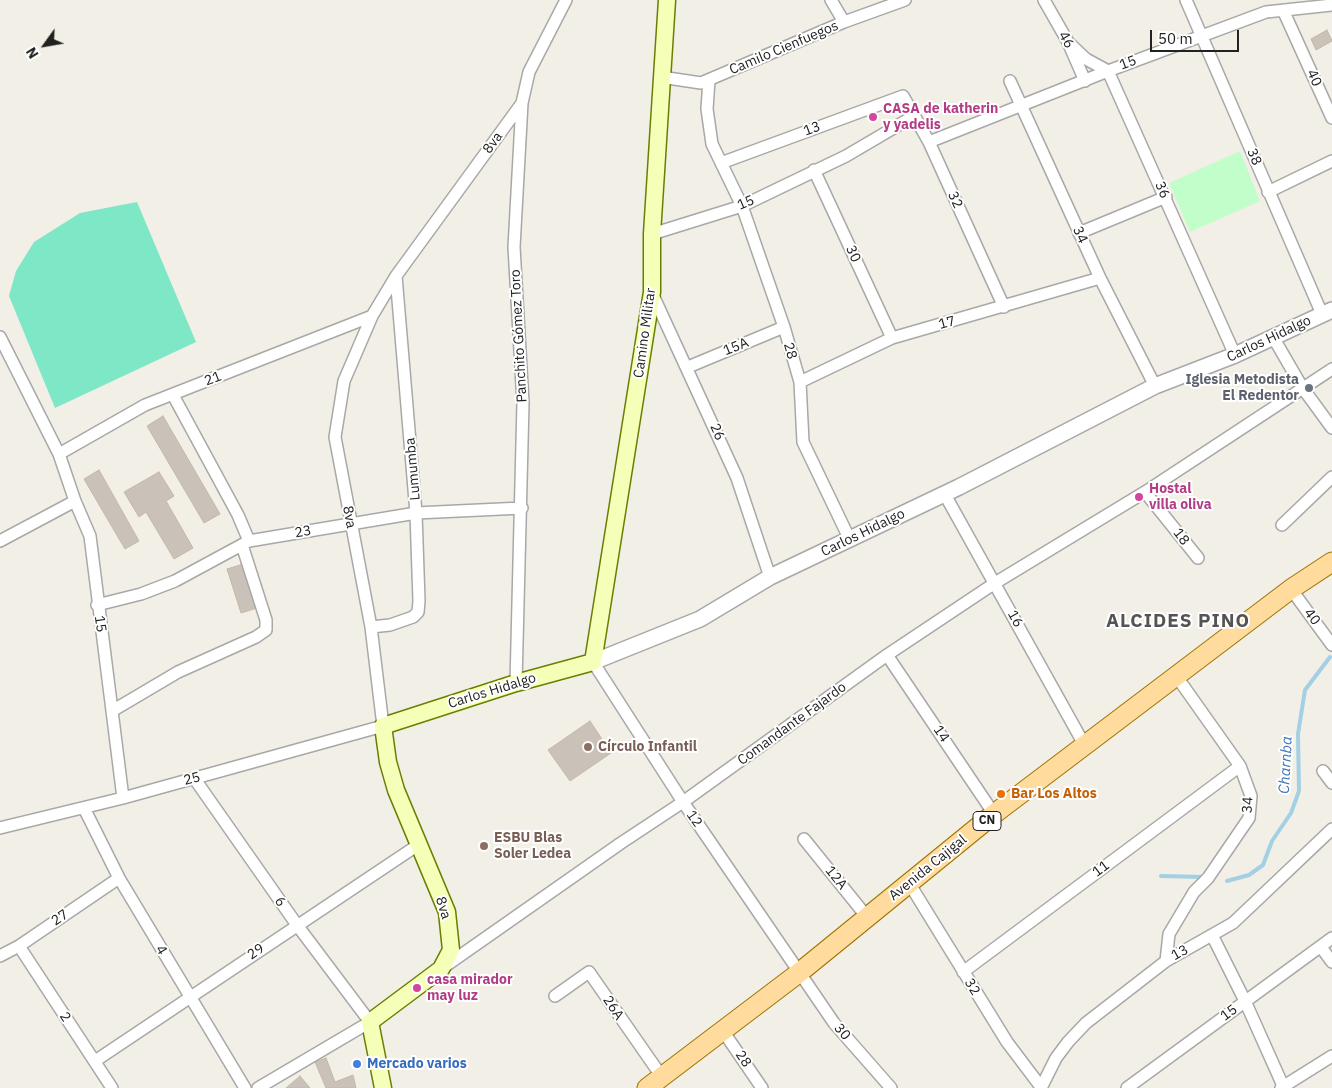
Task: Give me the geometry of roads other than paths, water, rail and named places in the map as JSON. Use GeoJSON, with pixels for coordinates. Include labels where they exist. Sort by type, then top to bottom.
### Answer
{"type":"FeatureCollection","features":[{"type":"Feature","properties":{"kind":"main road","name":"Camino Militar"},"geometry":{"type":"LineString","coordinates":[[592,662],[652,292],[652,234],[667,0]]}},
{"type":"Feature","properties":{"kind":"main road","name":"Avenida Cajigal"},"geometry":{"type":"LineString","coordinates":[[655,1082],[800,972],[994,814],[1291,589],[1332,562]]}},
{"type":"Feature","properties":{"kind":"main road","name":"Carlos Hidalgo"},"geometry":{"type":"LineString","coordinates":[[382,726],[516,682],[592,662]]}},
{"type":"Feature","properties":{"kind":"main road","name":"8va"},"geometry":{"type":"LineString","coordinates":[[382,726],[388,762],[396,790],[446,912],[451,950],[441,969]]}},
{"type":"Feature","properties":{"kind":"main road","name":"Comandante Fajardo"},"geometry":{"type":"LineString","coordinates":[[370,1022],[441,969]]}},
{"type":"Feature","properties":{"kind":"main road"},"geometry":{"type":"LineString","coordinates":[[370,1022],[383,1088]]}},
{"type":"Feature","properties":{"kind":"street","name":"Panchito Gómez Toro"},"geometry":{"type":"LineString","coordinates":[[516,682],[522,508],[523,403],[514,247],[522,102],[530,72],[566,0]]}},
{"type":"Feature","properties":{"kind":"street"},"geometry":{"type":"LineString","coordinates":[[831,0],[844,22]]}},
{"type":"Feature","properties":{"kind":"street","name":"Camilo Cienfuegos"},"geometry":{"type":"LineString","coordinates":[[661,77],[702,83],[844,22],[904,0]]}},
{"type":"Feature","properties":{"kind":"street","name":"46"},"geometry":{"type":"LineString","coordinates":[[1044,0],[1068,42],[1085,81]]}},
{"type":"Feature","properties":{"kind":"street","name":"38"},"geometry":{"type":"LineString","coordinates":[[1186,0],[1268,192],[1327,312]]}},
{"type":"Feature","properties":{"kind":"street","name":"15"},"geometry":{"type":"LineString","coordinates":[[929,142],[1108,71],[1266,12],[1332,5]]}},
{"type":"Feature","properties":{"kind":"street","name":"40"},"geometry":{"type":"LineString","coordinates":[[1283,10],[1332,118]]}},
{"type":"Feature","properties":{"kind":"street"},"geometry":{"type":"LineString","coordinates":[[1068,42],[1086,60],[1108,71]]}},
{"type":"Feature","properties":{"kind":"street","name":"36"},"geometry":{"type":"LineString","coordinates":[[1108,71],[1166,197],[1235,355]]}},
{"type":"Feature","properties":{"kind":"street","name":"28"},"geometry":{"type":"LineString","coordinates":[[709,80],[707,109],[712,144],[742,206],[784,327],[800,382],[803,442],[850,540]]}},
{"type":"Feature","properties":{"kind":"street","name":"34"},"geometry":{"type":"LineString","coordinates":[[1010,81],[1100,278],[1154,386]]}},
{"type":"Feature","properties":{"kind":"street","name":"13"},"geometry":{"type":"LineString","coordinates":[[721,163],[903,96]]}},
{"type":"Feature","properties":{"kind":"street","name":"32"},"geometry":{"type":"LineString","coordinates":[[903,96],[929,142],[1004,307]]}},
{"type":"Feature","properties":{"kind":"street","name":"8va"},"geometry":{"type":"LineString","coordinates":[[382,726],[371,627],[335,437],[344,382],[372,316],[396,276],[522,102]]}},
{"type":"Feature","properties":{"kind":"street","name":"15"},"geometry":{"type":"LineString","coordinates":[[652,234],[742,206],[846,156],[914,116]]}},
{"type":"Feature","properties":{"kind":"street"},"geometry":{"type":"LineString","coordinates":[[1268,192],[1332,161]]}},
{"type":"Feature","properties":{"kind":"street","name":"30"},"geometry":{"type":"LineString","coordinates":[[814,170],[892,338]]}},
{"type":"Feature","properties":{"kind":"street"},"geometry":{"type":"LineString","coordinates":[[1079,233],[1166,197]]}},
{"type":"Feature","properties":{"kind":"street","name":"Lumumba"},"geometry":{"type":"LineString","coordinates":[[371,627],[390,625],[413,617],[418,612],[416,513],[396,276]]}},
{"type":"Feature","properties":{"kind":"street","name":"17"},"geometry":{"type":"LineString","coordinates":[[800,382],[892,338],[1100,278]]}},
{"type":"Feature","properties":{"kind":"street","name":"26"},"geometry":{"type":"LineString","coordinates":[[652,292],[688,366],[737,478],[770,578]]}},
{"type":"Feature","properties":{"kind":"street","name":"Carlos Hidalgo"},"geometry":{"type":"LineString","coordinates":[[592,662],[700,620],[770,578],[944,493],[1154,386],[1235,355],[1327,312]]}},
{"type":"Feature","properties":{"kind":"street","name":"21"},"geometry":{"type":"LineString","coordinates":[[59,454],[145,405],[372,316]]}},
{"type":"Feature","properties":{"kind":"street","name":"15A"},"geometry":{"type":"LineString","coordinates":[[688,366],[784,327]]}},
{"type":"Feature","properties":{"kind":"street","name":"15"},"geometry":{"type":"LineString","coordinates":[[0,337],[59,454],[75,501],[90,536],[97,604],[123,798]]}},
{"type":"Feature","properties":{"kind":"street"},"geometry":{"type":"LineString","coordinates":[[1273,337],[1302,387],[1332,428]]}},
{"type":"Feature","properties":{"kind":"street","name":"Comandante Fajardo"},"geometry":{"type":"LineString","coordinates":[[441,969],[621,842],[683,802],[887,655],[995,583],[1145,492],[1332,369]]}},
{"type":"Feature","properties":{"kind":"street"},"geometry":{"type":"LineString","coordinates":[[112,711],[178,672],[266,630],[266,620],[238,515],[173,394]]}},
{"type":"Feature","properties":{"kind":"street"},"geometry":{"type":"LineString","coordinates":[[1282,525],[1332,477]]}},
{"type":"Feature","properties":{"kind":"street","name":"18"},"geometry":{"type":"LineString","coordinates":[[1145,492],[1198,558]]}},
{"type":"Feature","properties":{"kind":"street","name":"16"},"geometry":{"type":"LineString","coordinates":[[944,493],[1085,746]]}},
{"type":"Feature","properties":{"kind":"street"},"geometry":{"type":"LineString","coordinates":[[0,541],[75,501]]}},
{"type":"Feature","properties":{"kind":"street","name":"23"},"geometry":{"type":"LineString","coordinates":[[97,604],[140,594],[175,581],[245,543],[416,513],[522,508]]}},
{"type":"Feature","properties":{"kind":"street","name":"40"},"geometry":{"type":"LineString","coordinates":[[1291,589],[1332,645]]}},
{"type":"Feature","properties":{"kind":"street","name":"14"},"geometry":{"type":"LineString","coordinates":[[887,655],[994,814]]}},
{"type":"Feature","properties":{"kind":"street","name":"12"},"geometry":{"type":"LineString","coordinates":[[592,662],[683,802],[800,972]]}},
{"type":"Feature","properties":{"kind":"street","name":"34"},"geometry":{"type":"LineString","coordinates":[[1166,961],[1169,934],[1194,892],[1208,878],[1249,818],[1251,796],[1240,766],[1177,677]]}},
{"type":"Feature","properties":{"kind":"street","name":"25"},"geometry":{"type":"LineString","coordinates":[[0,828],[123,798],[382,726]]}},
{"type":"Feature","properties":{"kind":"street","name":"11"},"geometry":{"type":"LineString","coordinates":[[962,972],[1240,766]]}},
{"type":"Feature","properties":{"kind":"street"},"geometry":{"type":"LineString","coordinates":[[1323,771],[1332,783]]}},
{"type":"Feature","properties":{"kind":"street","name":"6"},"geometry":{"type":"LineString","coordinates":[[194,778],[297,925],[370,1022]]}},
{"type":"Feature","properties":{"kind":"street","name":"4"},"geometry":{"type":"LineString","coordinates":[[84,808],[119,878],[245,1088]]}},
{"type":"Feature","properties":{"kind":"street","name":"13"},"geometry":{"type":"LineString","coordinates":[[1041,1088],[1064,1047],[1086,1023],[1166,961],[1212,935],[1247,911],[1267,888],[1332,829]]}},
{"type":"Feature","properties":{"kind":"street","name":"12A"},"geometry":{"type":"LineString","coordinates":[[804,839],[867,917]]}},
{"type":"Feature","properties":{"kind":"street","name":"29"},"geometry":{"type":"LineString","coordinates":[[95,1061],[418,845]]}},
{"type":"Feature","properties":{"kind":"street","name":"27"},"geometry":{"type":"LineString","coordinates":[[0,956],[19,946],[119,878]]}},
{"type":"Feature","properties":{"kind":"street","name":"32"},"geometry":{"type":"LineString","coordinates":[[909,884],[1006,1042],[1041,1088]]}},
{"type":"Feature","properties":{"kind":"street"},"geometry":{"type":"LineString","coordinates":[[1212,935],[1245,1001],[1282,1088],[1332,1056]]}},
{"type":"Feature","properties":{"kind":"street","name":"15"},"geometry":{"type":"LineString","coordinates":[[1127,1088],[1332,938]]}},
{"type":"Feature","properties":{"kind":"street","name":"2"},"geometry":{"type":"LineString","coordinates":[[19,946],[112,1088]]}},
{"type":"Feature","properties":{"kind":"street"},"geometry":{"type":"LineString","coordinates":[[1321,947],[1332,962]]}},
{"type":"Feature","properties":{"kind":"street","name":"26A"},"geometry":{"type":"LineString","coordinates":[[555,996],[589,972],[655,1082]]}},
{"type":"Feature","properties":{"kind":"street","name":"30"},"geometry":{"type":"LineString","coordinates":[[800,972],[834,1023],[891,1088]]}},
{"type":"Feature","properties":{"kind":"street","name":"Comandante Fajardo"},"geometry":{"type":"LineString","coordinates":[[258,1088],[370,1022]]}},
{"type":"Feature","properties":{"kind":"street","name":"28"},"geometry":{"type":"LineString","coordinates":[[723,1031],[762,1088]]}},
{"type":"Feature","properties":{"kind":"waterway","name":"Charnba"},"geometry":{"type":"LineString","coordinates":[[1227,881],[1249,875],[1263,865],[1272,841],[1291,813],[1299,791],[1298,734],[1305,690],[1330,657]]}},
{"type":"Feature","properties":{"kind":"waterway","name":"Charnba"},"geometry":{"type":"LineString","coordinates":[[1161,876],[1204,877]]}},
{"type":"Feature","properties":{"kind":"place","name":"CASA de katherin y yadelis"},"geometry":{"type":"Point","coordinates":[873,117]}},
{"type":"Feature","properties":{"kind":"place","name":"Iglesia Metodista El Redentor"},"geometry":{"type":"Point","coordinates":[1309,388]}},
{"type":"Feature","properties":{"kind":"place","name":"Hostal villa oliva"},"geometry":{"type":"Point","coordinates":[1139,497]}},
{"type":"Feature","properties":{"kind":"place","name":"Círculo Infantil"},"geometry":{"type":"Point","coordinates":[588,747]}},
{"type":"Feature","properties":{"kind":"place","name":"Bar Los Altos"},"geometry":{"type":"Point","coordinates":[1001,794]}},
{"type":"Feature","properties":{"kind":"place","name":"ESBU Blas Soler Ledea"},"geometry":{"type":"Point","coordinates":[484,846]}},
{"type":"Feature","properties":{"kind":"place","name":"casa mirador may luz"},"geometry":{"type":"Point","coordinates":[417,988]}},
{"type":"Feature","properties":{"kind":"place","name":"Mercado varios"},"geometry":{"type":"Point","coordinates":[357,1064]}},
{"type":"Feature","properties":{"kind":"district","name":"ALCIDES PINO"},"geometry":{"type":"Point","coordinates":[1178,622]}}]}
